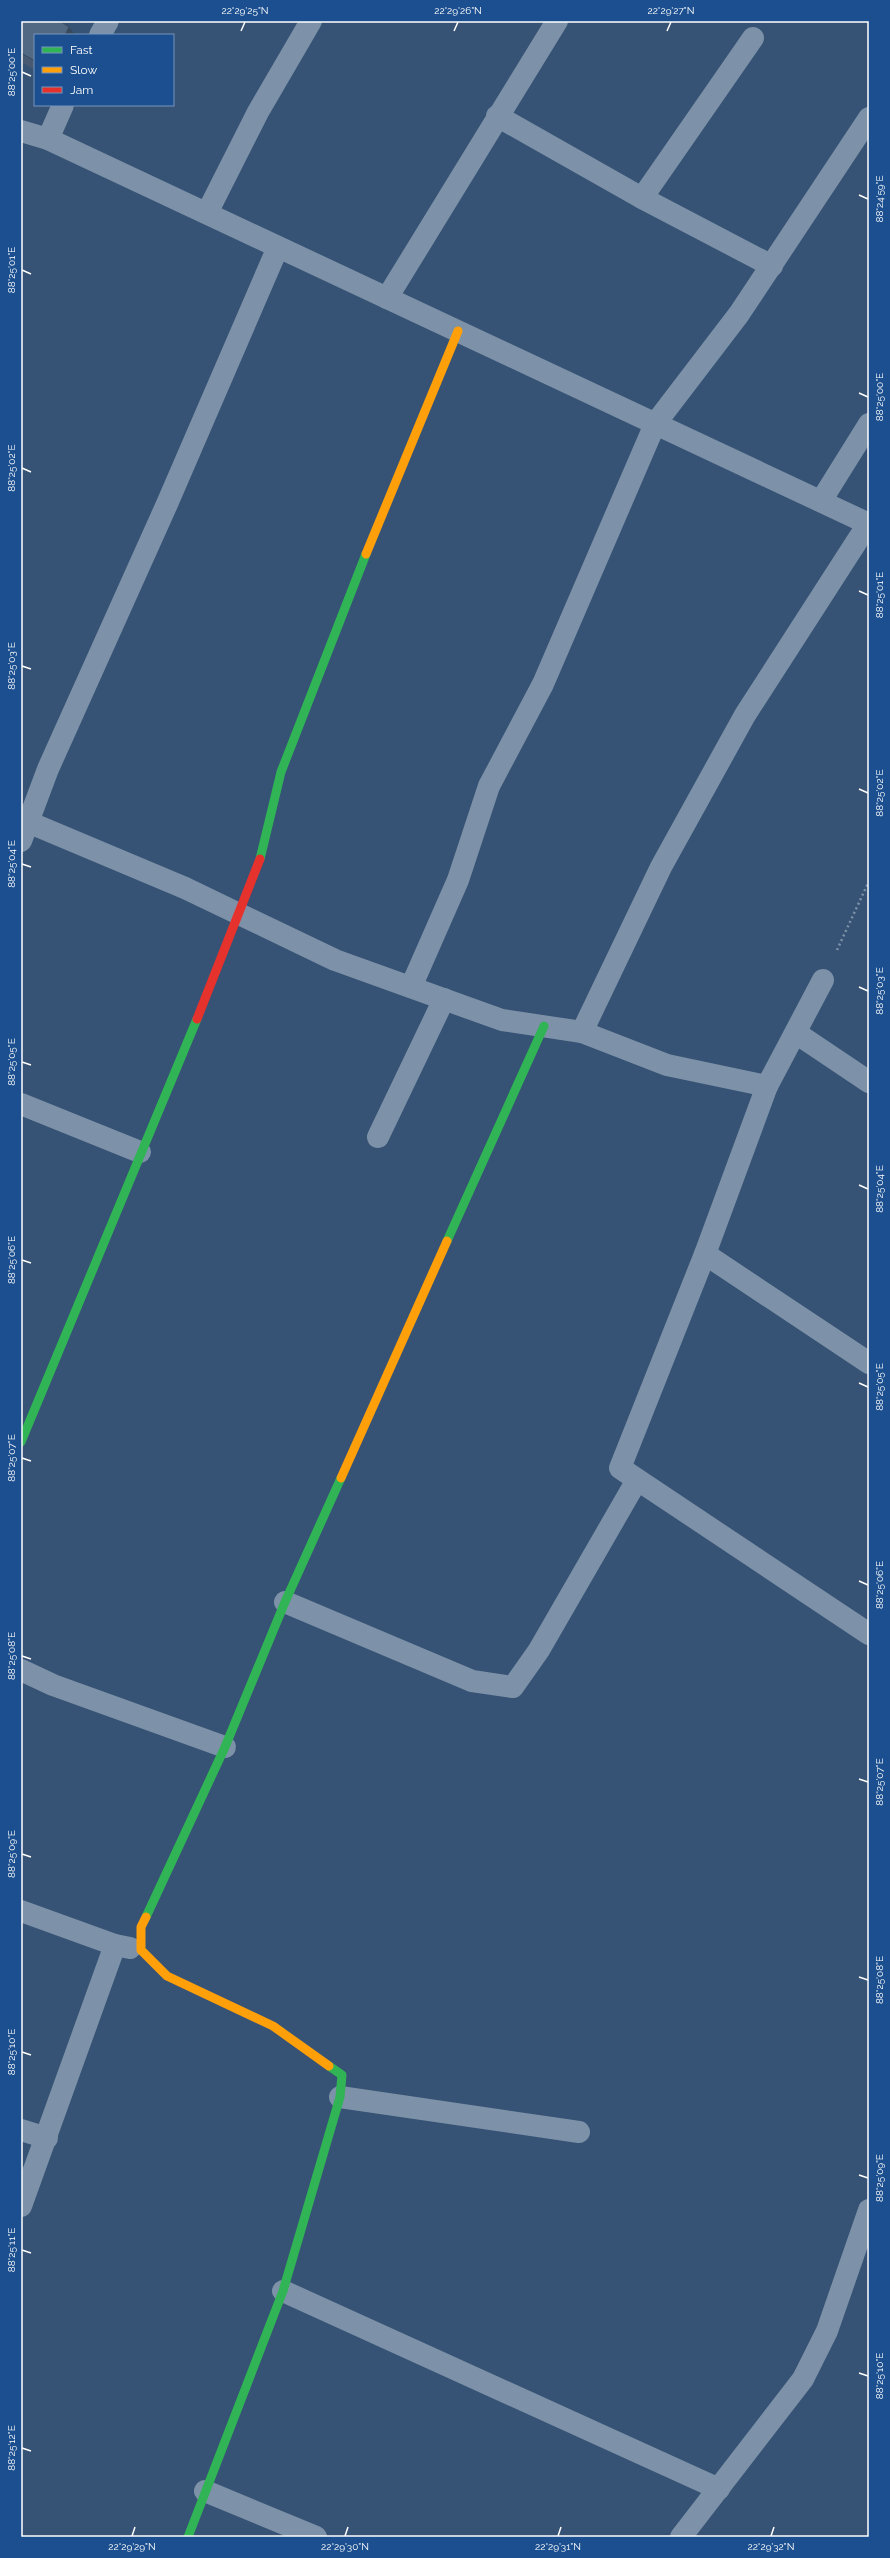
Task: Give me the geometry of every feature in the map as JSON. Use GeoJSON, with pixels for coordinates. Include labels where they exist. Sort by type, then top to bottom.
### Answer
{"type":"FeatureCollection","features":[{"type":"Feature","properties":{"kind":"street"},"geometry":{"type":"LineString","coordinates":[[101,34],[108,21]]}},
{"type":"Feature","properties":{"kind":"street"},"geometry":{"type":"LineString","coordinates":[[207,213],[258,112],[311,21]]}},
{"type":"Feature","properties":{"kind":"street"},"geometry":{"type":"LineString","coordinates":[[387,298],[497,116],[557,21]]}},
{"type":"Feature","properties":{"kind":"street"},"geometry":{"type":"LineString","coordinates":[[642,198],[753,38]]}},
{"type":"Feature","properties":{"kind":"street"},"geometry":{"type":"LineString","coordinates":[[48,139],[64,106]]}},
{"type":"Feature","properties":{"kind":"street"},"geometry":{"type":"LineString","coordinates":[[497,116],[642,198],[772,266]]}},
{"type":"Feature","properties":{"kind":"street"},"geometry":{"type":"LineString","coordinates":[[410,987],[458,880],[489,786],[544,684],[655,424],[739,314],[869,118]]}},
{"type":"Feature","properties":{"kind":"street"},"geometry":{"type":"LineString","coordinates":[[21,131],[48,139],[869,524],[745,715],[661,867],[582,1032]]}},
{"type":"Feature","properties":{"kind":"street"},"geometry":{"type":"LineString","coordinates":[[278,247],[167,504],[26,818],[185,888],[335,960],[502,1020],[582,1032],[667,1065],[767,1086]]}},
{"type":"Feature","properties":{"kind":"street"},"geometry":{"type":"LineString","coordinates":[[21,1442],[240,914],[264,849],[281,772],[383,511],[458,331]]}},
{"type":"Feature","properties":{"kind":"street"},"geometry":{"type":"LineString","coordinates":[[821,501],[869,424]]}},
{"type":"Feature","properties":{"kind":"street"},"geometry":{"type":"LineString","coordinates":[[823,980],[767,1086],[705,1254],[620,1468],[869,1634]]}},
{"type":"Feature","properties":{"kind":"street"},"geometry":{"type":"LineString","coordinates":[[378,1137],[444,999]]}},
{"type":"Feature","properties":{"kind":"street"},"geometry":{"type":"LineString","coordinates":[[141,1950],[141,1927],[225,1747],[286,1602],[544,1026]]}},
{"type":"Feature","properties":{"kind":"street"},"geometry":{"type":"LineString","coordinates":[[796,1033],[869,1082]]}},
{"type":"Feature","properties":{"kind":"street"},"geometry":{"type":"LineString","coordinates":[[21,1104],[140,1152]]}},
{"type":"Feature","properties":{"kind":"street"},"geometry":{"type":"LineString","coordinates":[[705,1254],[869,1363]]}},
{"type":"Feature","properties":{"kind":"street"},"geometry":{"type":"LineString","coordinates":[[286,1602],[472,1681],[513,1687],[539,1650],[637,1480]]}},
{"type":"Feature","properties":{"kind":"street"},"geometry":{"type":"LineString","coordinates":[[21,1670],[53,1685],[225,1747]]}},
{"type":"Feature","properties":{"kind":"street"},"geometry":{"type":"LineString","coordinates":[[21,1911],[115,1945],[141,1950],[167,1976],[273,2026],[342,2075],[340,2097],[283,2291],[188,2537]]}},
{"type":"Feature","properties":{"kind":"street"},"geometry":{"type":"LineString","coordinates":[[21,2206],[47,2138],[115,1945]]}},
{"type":"Feature","properties":{"kind":"street"},"geometry":{"type":"LineString","coordinates":[[340,2097],[579,2132]]}},
{"type":"Feature","properties":{"kind":"street"},"geometry":{"type":"LineString","coordinates":[[21,2130],[47,2138]]}},
{"type":"Feature","properties":{"kind":"street"},"geometry":{"type":"LineString","coordinates":[[681,2537],[803,2379],[827,2330],[869,2210]]}},
{"type":"Feature","properties":{"kind":"street"},"geometry":{"type":"LineString","coordinates":[[283,2291],[719,2489]]}},
{"type":"Feature","properties":{"kind":"street"},"geometry":{"type":"LineString","coordinates":[[205,2491],[316,2537]]}},
{"type":"Feature","properties":{"kind":"path"},"geometry":{"type":"LineString","coordinates":[[823,980],[869,881]]}},
{"type":"Feature","properties":{"kind":"building"},"geometry":{"type":"Polygon","coordinates":[[[21,21],[60,21],[69,27],[66,34],[34,34],[34,60],[21,53],[21,21]]]}},
{"type":"Feature","properties":{"kind":"traffic: fast"},"geometry":{"type":"LineString","coordinates":[[260,859],[281,772],[366,554]]}},
{"type":"Feature","properties":{"kind":"traffic: fast"},"geometry":{"type":"LineString","coordinates":[[21,1442],[197,1019]]}},
{"type":"Feature","properties":{"kind":"traffic: fast"},"geometry":{"type":"LineString","coordinates":[[447,1241],[544,1026]]}},
{"type":"Feature","properties":{"kind":"traffic: fast"},"geometry":{"type":"LineString","coordinates":[[146,1917],[225,1747],[285,1602],[341,1478]]}},
{"type":"Feature","properties":{"kind":"traffic: fast"},"geometry":{"type":"LineString","coordinates":[[188,2537],[283,2291],[340,2097],[342,2075],[329,2066]]}},
{"type":"Feature","properties":{"kind":"traffic: slow"},"geometry":{"type":"LineString","coordinates":[[366,554],[458,331]]}},
{"type":"Feature","properties":{"kind":"traffic: slow"},"geometry":{"type":"LineString","coordinates":[[341,1478],[447,1241]]}},
{"type":"Feature","properties":{"kind":"traffic: slow"},"geometry":{"type":"LineString","coordinates":[[146,1917],[141,1927],[141,1950],[167,1976],[273,2026],[329,2066]]}},
{"type":"Feature","properties":{"kind":"traffic: jam"},"geometry":{"type":"LineString","coordinates":[[197,1019],[260,859]]}}]}
